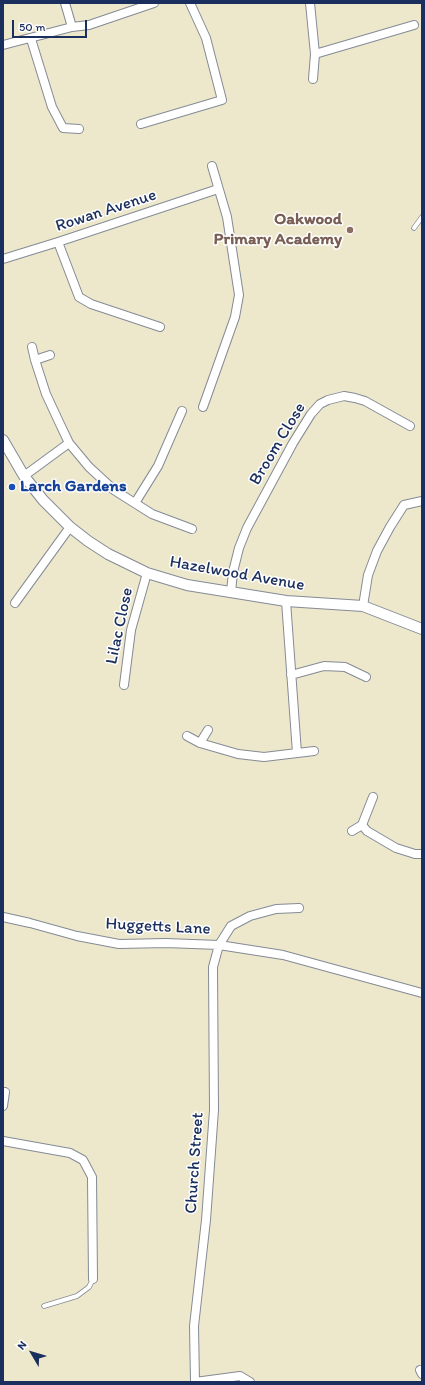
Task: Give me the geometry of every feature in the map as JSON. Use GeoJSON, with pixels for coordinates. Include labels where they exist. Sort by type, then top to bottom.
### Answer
{"type":"FeatureCollection","features":[{"type":"Feature","properties":{"kind":"street"},"geometry":{"type":"LineString","coordinates":[[65,3],[72,27]]}},
{"type":"Feature","properties":{"kind":"street"},"geometry":{"type":"LineString","coordinates":[[3,45],[72,27],[89,25],[154,3]]}},
{"type":"Feature","properties":{"kind":"street"},"geometry":{"type":"LineString","coordinates":[[140,124],[222,100],[206,38],[190,3]]}},
{"type":"Feature","properties":{"kind":"street"},"geometry":{"type":"LineString","coordinates":[[310,3],[315,54],[314,79]]}},
{"type":"Feature","properties":{"kind":"street"},"geometry":{"type":"LineString","coordinates":[[315,54],[414,25]]}},
{"type":"Feature","properties":{"kind":"street"},"geometry":{"type":"LineString","coordinates":[[31,38],[52,107],[63,128],[79,129]]}},
{"type":"Feature","properties":{"kind":"street"},"geometry":{"type":"LineString","coordinates":[[203,407],[235,317],[239,295],[227,216],[212,166]]}},
{"type":"Feature","properties":{"kind":"street","name":"Rowan Avenue"},"geometry":{"type":"LineString","coordinates":[[3,259],[218,189]]}},
{"type":"Feature","properties":{"kind":"street"},"geometry":{"type":"LineString","coordinates":[[58,242],[79,297],[91,304],[160,327]]}},
{"type":"Feature","properties":{"kind":"street"},"geometry":{"type":"LineString","coordinates":[[32,347],[46,394],[69,443],[114,490],[152,514],[192,528]]}},
{"type":"Feature","properties":{"kind":"street"},"geometry":{"type":"LineString","coordinates":[[35,360],[50,355]]}},
{"type":"Feature","properties":{"kind":"street","name":"Broom Close"},"geometry":{"type":"LineString","coordinates":[[231,592],[233,572],[239,548],[247,528],[300,431],[311,414],[320,404],[328,400],[344,396],[355,398],[365,401],[410,426]]}},
{"type":"Feature","properties":{"kind":"street"},"geometry":{"type":"LineString","coordinates":[[135,503],[155,470],[182,411]]}},
{"type":"Feature","properties":{"kind":"street","name":"Hazelwood Avenue"},"geometry":{"type":"LineString","coordinates":[[3,440],[24,476],[43,500],[70,527],[108,554],[147,573],[187,585],[286,601],[364,606],[422,629]]}},
{"type":"Feature","properties":{"kind":"street"},"geometry":{"type":"LineString","coordinates":[[24,476],[69,443]]}},
{"type":"Feature","properties":{"kind":"street"},"geometry":{"type":"LineString","coordinates":[[364,606],[368,576],[377,551],[404,505],[422,501]]}},
{"type":"Feature","properties":{"kind":"street"},"geometry":{"type":"LineString","coordinates":[[15,603],[70,527]]}},
{"type":"Feature","properties":{"kind":"street","name":"Lilac Close"},"geometry":{"type":"LineString","coordinates":[[124,685],[132,630],[147,573]]}},
{"type":"Feature","properties":{"kind":"street"},"geometry":{"type":"LineString","coordinates":[[286,601],[297,753]]}},
{"type":"Feature","properties":{"kind":"street"},"geometry":{"type":"LineString","coordinates":[[291,675],[324,666],[345,667],[366,677]]}},
{"type":"Feature","properties":{"kind":"street"},"geometry":{"type":"LineString","coordinates":[[200,744],[208,730]]}},
{"type":"Feature","properties":{"kind":"street"},"geometry":{"type":"LineString","coordinates":[[187,736],[200,744],[238,754],[264,757],[314,750]]}},
{"type":"Feature","properties":{"kind":"street"},"geometry":{"type":"LineString","coordinates":[[352,831],[362,825],[373,797]]}},
{"type":"Feature","properties":{"kind":"street"},"geometry":{"type":"LineString","coordinates":[[362,825],[368,831],[396,848],[415,854],[422,854]]}},
{"type":"Feature","properties":{"kind":"street","name":"Church Street"},"geometry":{"type":"LineString","coordinates":[[195,1382],[194,1326],[206,1220],[214,1110],[214,967],[219,945],[231,926],[250,916],[276,909],[299,908]]}},
{"type":"Feature","properties":{"kind":"street","name":"Huggetts Lane"},"geometry":{"type":"LineString","coordinates":[[3,917],[77,936],[120,944],[166,943],[219,945],[283,955],[422,993]]}},
{"type":"Feature","properties":{"kind":"street"},"geometry":{"type":"LineString","coordinates":[[3,1106],[5,1092]]}},
{"type":"Feature","properties":{"kind":"street"},"geometry":{"type":"LineString","coordinates":[[3,1141],[70,1153],[83,1160],[92,1177],[93,1279]]}},
{"type":"Feature","properties":{"kind":"street"},"geometry":{"type":"LineString","coordinates":[[195,1382],[240,1376],[250,1382]]}},
{"type":"Feature","properties":{"kind":"lane"},"geometry":{"type":"LineString","coordinates":[[414,228],[422,216]]}},
{"type":"Feature","properties":{"kind":"lane"},"geometry":{"type":"LineString","coordinates":[[44,1306],[77,1296],[89,1287],[93,1279]]}},
{"type":"Feature","properties":{"kind":"place","name":"Oakwood Primary Academy"},"geometry":{"type":"Point","coordinates":[350,230]}},
{"type":"Feature","properties":{"kind":"place","name":"Larch Gardens"},"geometry":{"type":"Point","coordinates":[12,487]}}]}
